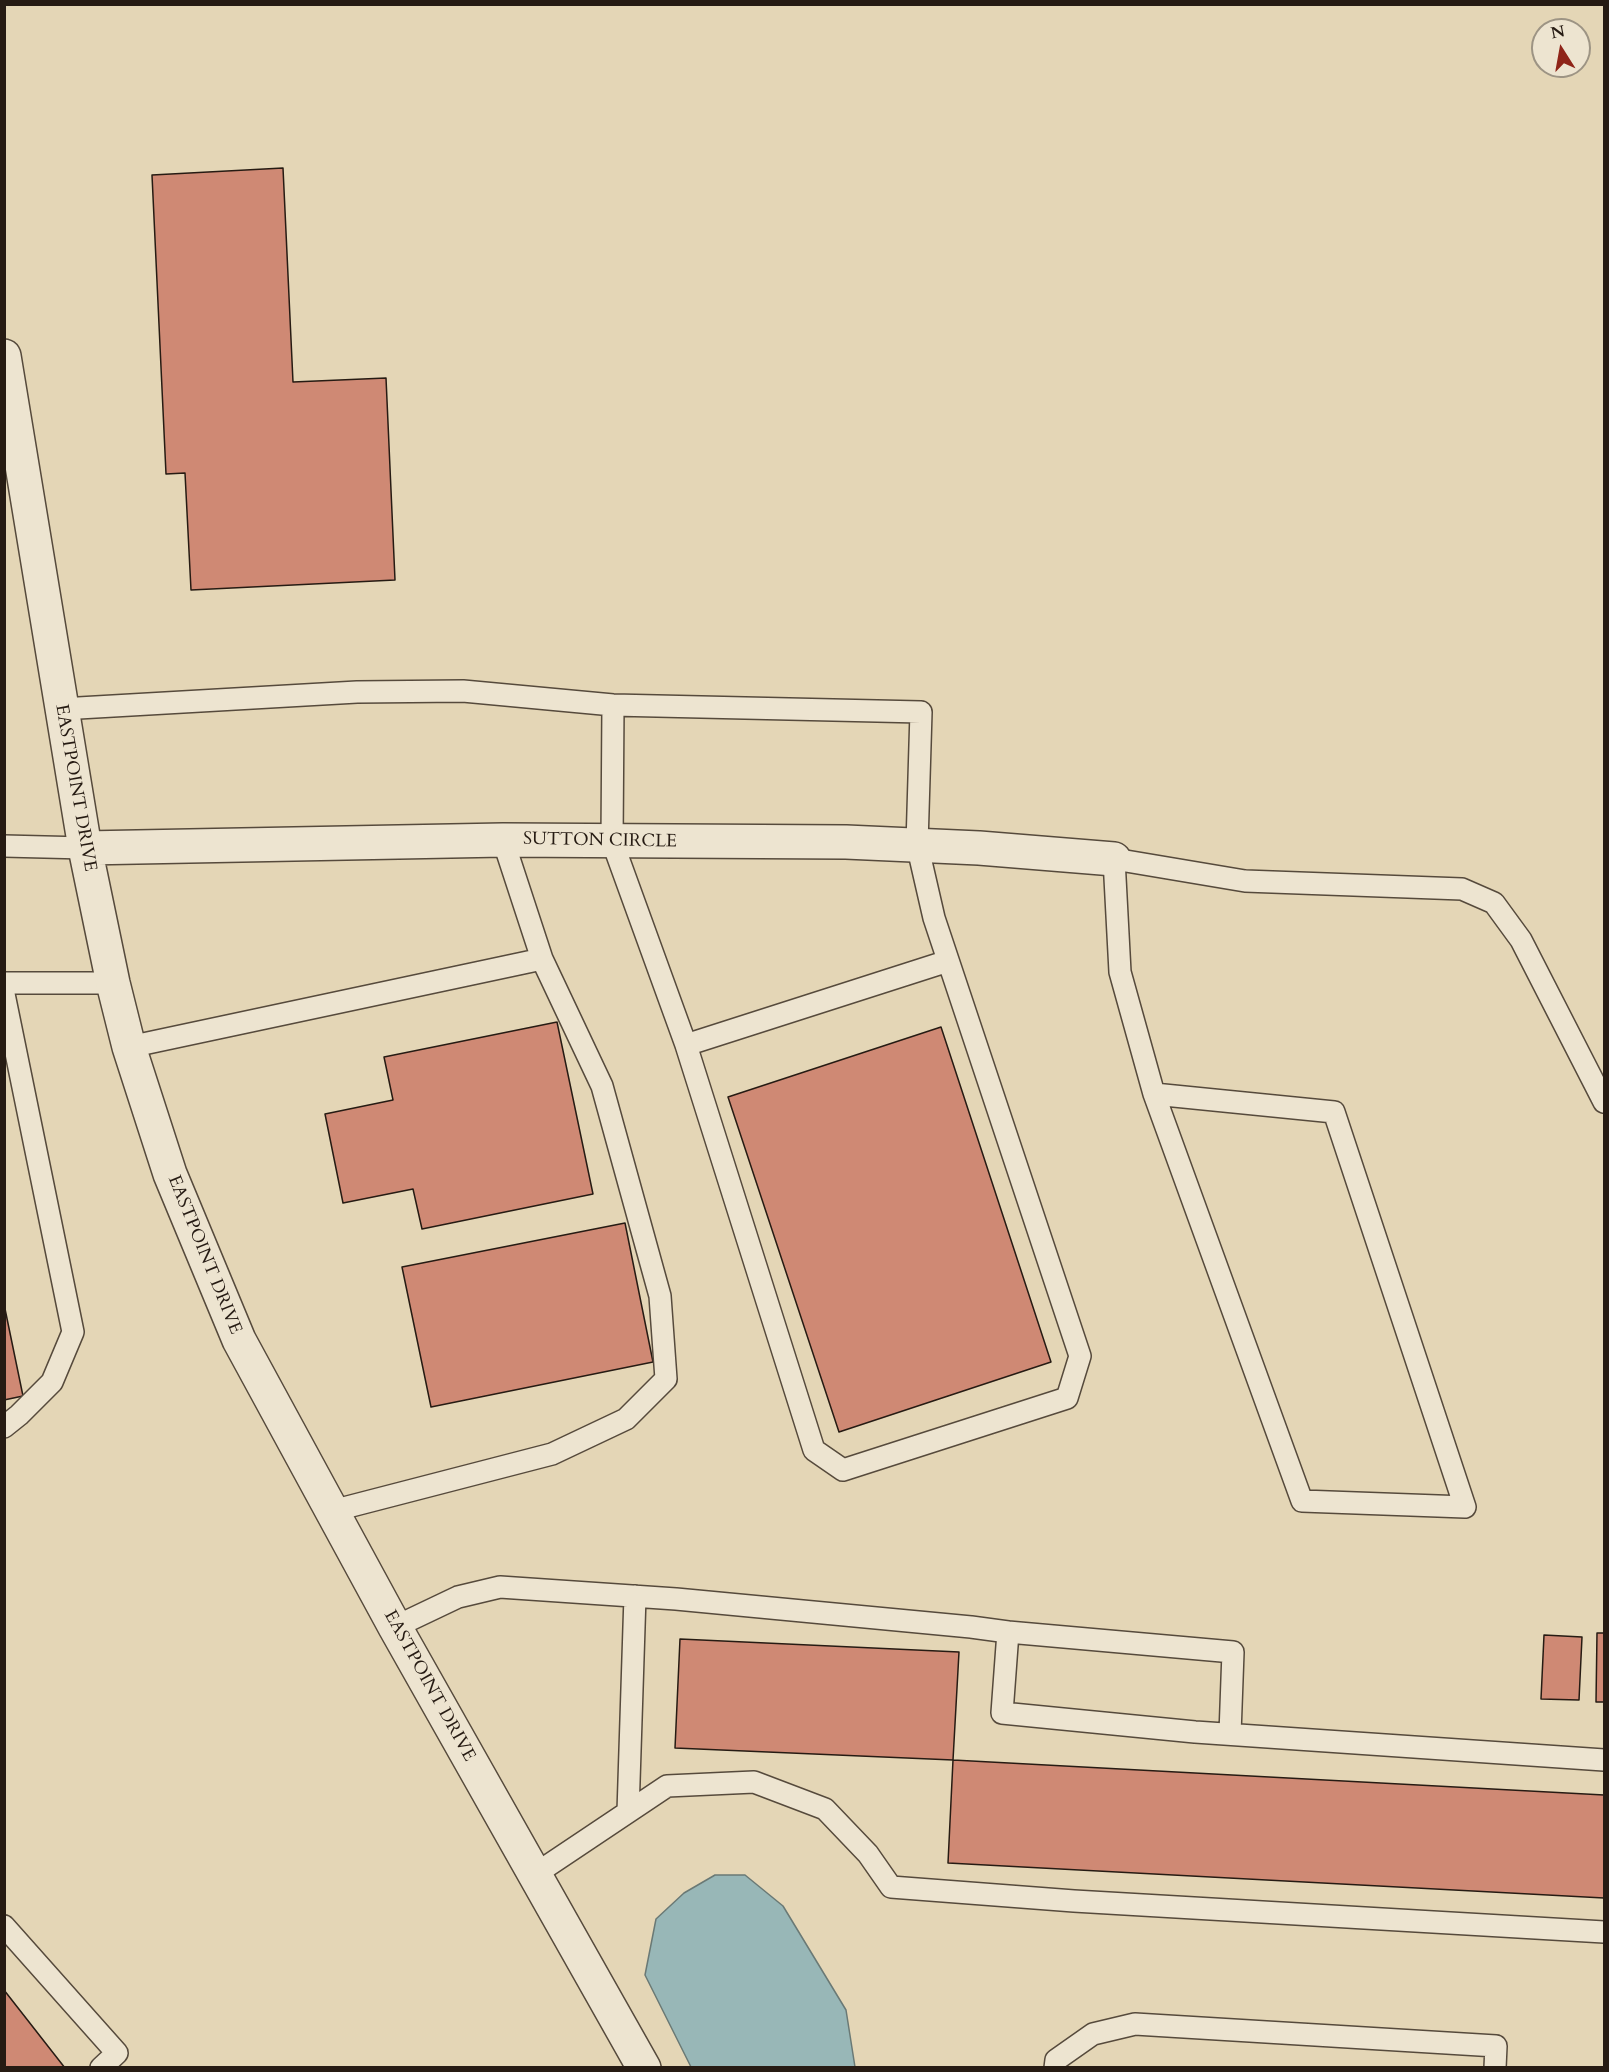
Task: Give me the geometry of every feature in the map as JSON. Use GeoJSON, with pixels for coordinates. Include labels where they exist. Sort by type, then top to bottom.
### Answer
{"type":"FeatureCollection","features":[{"type":"Feature","properties":{"kind":"street","name":"EASTPOINT DRIVE"},"geometry":{"type":"LineString","coordinates":[[4,356],[85,848],[113,983],[129,1047],[170,1174],[239,1340],[395,1627],[644,2067]]}},
{"type":"Feature","properties":{"kind":"street","name":"SUTTON CIRCLE"},"geometry":{"type":"LineString","coordinates":[[85,848],[503,840],[917,844],[1114,859]]}},
{"type":"Feature","properties":{"kind":"lane"},"geometry":{"type":"LineString","coordinates":[[61,709],[357,692],[463,691],[613,705],[921,712],[917,844],[933,918],[1080,1356],[1067,1398],[843,1470],[814,1450],[686,1045],[612,841],[613,705]]}},
{"type":"Feature","properties":{"kind":"lane"},"geometry":{"type":"LineString","coordinates":[[332,1511],[552,1454],[626,1419],[666,1379],[660,1296],[602,1086],[542,959],[503,840]]}},
{"type":"Feature","properties":{"kind":"lane"},"geometry":{"type":"LineString","coordinates":[[4,846],[85,848]]}},
{"type":"Feature","properties":{"kind":"lane"},"geometry":{"type":"LineString","coordinates":[[1154,1094],[1334,1112],[1465,1507],[1302,1501],[1154,1094],[1120,972],[1114,859],[1245,881],[1462,889],[1494,903],[1521,940],[1605,1102]]}},
{"type":"Feature","properties":{"kind":"lane"},"geometry":{"type":"LineString","coordinates":[[129,1047],[542,959]]}},
{"type":"Feature","properties":{"kind":"lane"},"geometry":{"type":"LineString","coordinates":[[686,1045],[948,961]]}},
{"type":"Feature","properties":{"kind":"lane"},"geometry":{"type":"LineString","coordinates":[[4,983],[113,983]]}},
{"type":"Feature","properties":{"kind":"lane"},"geometry":{"type":"LineString","coordinates":[[4,994],[73,1332],[52,1382],[20,1415],[4,1427]]}},
{"type":"Feature","properties":{"kind":"lane"},"geometry":{"type":"LineString","coordinates":[[395,1627],[458,1597],[500,1587],[676,1599],[1233,1652],[1230,1734]]}},
{"type":"Feature","properties":{"kind":"lane"},"geometry":{"type":"LineString","coordinates":[[628,1812],[635,1596]]}},
{"type":"Feature","properties":{"kind":"lane"},"geometry":{"type":"LineString","coordinates":[[1008,1632],[1002,1713],[1230,1734],[1605,1760]]}},
{"type":"Feature","properties":{"kind":"lane"},"geometry":{"type":"LineString","coordinates":[[534,1875],[667,1786],[754,1782],[825,1809],[868,1854],[891,1887],[1074,1901],[1605,1932]]}},
{"type":"Feature","properties":{"kind":"lane"},"geometry":{"type":"LineString","coordinates":[[4,1926],[117,2053],[101,2067]]}},
{"type":"Feature","properties":{"kind":"lane"},"geometry":{"type":"LineString","coordinates":[[1053,2065],[1093,2034],[1135,2024],[1496,2046],[1495,2067]]}},
{"type":"Feature","properties":{"kind":"water"},"geometry":{"type":"Polygon","coordinates":[[[715,1875],[745,1875],[783,1906],[846,2010],[855,2067],[691,2067],[645,1975],[656,1919],[684,1893],[715,1875]]]}},
{"type":"Feature","properties":{"kind":"building"},"geometry":{"type":"Polygon","coordinates":[[[283,168],[293,382],[386,378],[395,580],[191,590],[185,473],[166,474],[152,175],[283,168]]]}},
{"type":"Feature","properties":{"kind":"building"},"geometry":{"type":"Polygon","coordinates":[[[557,1022],[593,1194],[422,1229],[413,1189],[343,1203],[325,1114],[393,1100],[384,1057],[557,1022]]]}},
{"type":"Feature","properties":{"kind":"building"},"geometry":{"type":"Polygon","coordinates":[[[941,1027],[1051,1362],[839,1432],[728,1097],[941,1027]]]}},
{"type":"Feature","properties":{"kind":"building"},"geometry":{"type":"Polygon","coordinates":[[[625,1223],[653,1362],[431,1407],[402,1267],[625,1223]]]}},
{"type":"Feature","properties":{"kind":"building"},"geometry":{"type":"Polygon","coordinates":[[[4,1304],[23,1396],[4,1400],[4,1304]]]}},
{"type":"Feature","properties":{"kind":"building"},"geometry":{"type":"Polygon","coordinates":[[[1597,1633],[1604,1633],[1604,1702],[1596,1702],[1597,1633]]]}},
{"type":"Feature","properties":{"kind":"building"},"geometry":{"type":"Polygon","coordinates":[[[1544,1635],[1582,1637],[1579,1700],[1541,1699],[1544,1635]]]}},
{"type":"Feature","properties":{"kind":"building"},"geometry":{"type":"Polygon","coordinates":[[[680,1639],[959,1652],[953,1760],[675,1748],[680,1639]]]}},
{"type":"Feature","properties":{"kind":"building"},"geometry":{"type":"Polygon","coordinates":[[[953,1760],[1604,1795],[1604,1898],[948,1863],[953,1760]]]}},
{"type":"Feature","properties":{"kind":"building"},"geometry":{"type":"Polygon","coordinates":[[[4,1990],[65,2068],[4,2068],[4,1990]]]}}]}
